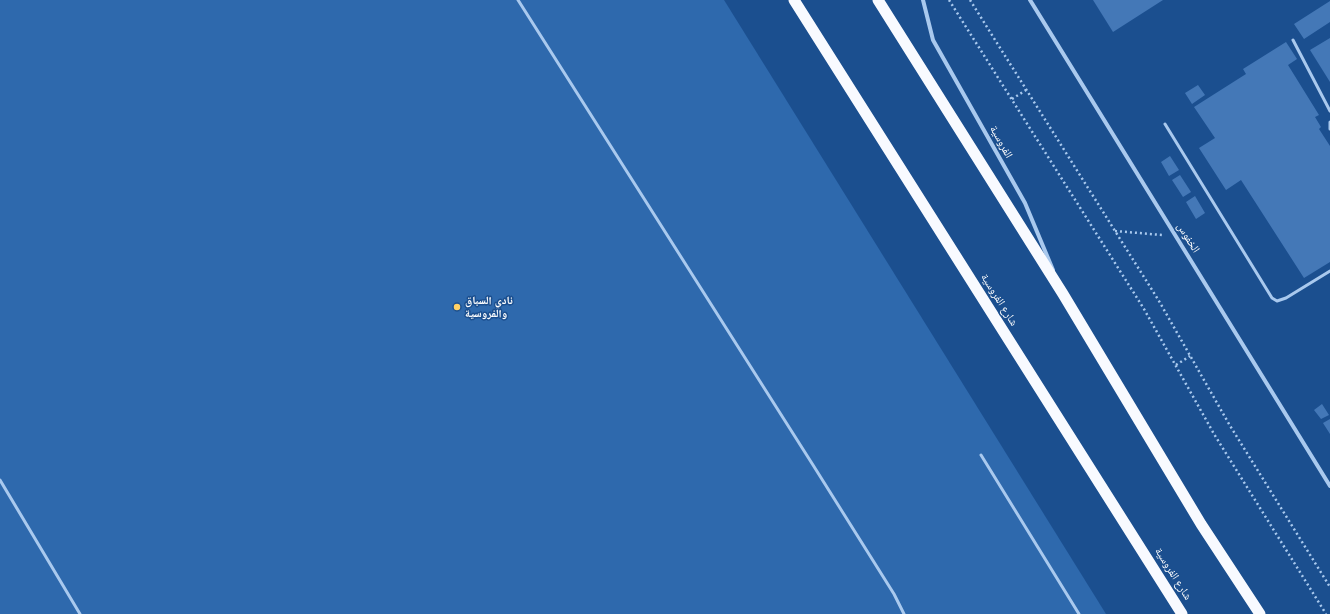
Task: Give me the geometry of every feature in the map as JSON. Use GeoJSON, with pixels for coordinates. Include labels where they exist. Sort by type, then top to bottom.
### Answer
{"type":"FeatureCollection","features":[{"type":"Feature","properties":{"kind":"highway","name":"شارع الفروسية"},"geometry":{"type":"LineString","coordinates":[[794,0],[1182,614]]}},
{"type":"Feature","properties":{"kind":"highway"},"geometry":{"type":"LineString","coordinates":[[878,0],[1063,294],[1202,524],[1260,614]]}},
{"type":"Feature","properties":{"kind":"street","name":"الفروسية"},"geometry":{"type":"LineString","coordinates":[[923,0],[933,40],[1025,203],[1063,294]]}},
{"type":"Feature","properties":{"kind":"street","name":"الخفوس"},"geometry":{"type":"LineString","coordinates":[[1030,0],[1330,486]]}},
{"type":"Feature","properties":{"kind":"lane"},"geometry":{"type":"LineString","coordinates":[[518,0],[894,594],[904,614]]}},
{"type":"Feature","properties":{"kind":"lane"},"geometry":{"type":"LineString","coordinates":[[1293,40],[1330,111]]}},
{"type":"Feature","properties":{"kind":"lane"},"geometry":{"type":"LineString","coordinates":[[1330,122],[1330,129]]}},
{"type":"Feature","properties":{"kind":"lane"},"geometry":{"type":"LineString","coordinates":[[1165,124],[1272,298],[1277,301],[1286,298],[1330,271]]}},
{"type":"Feature","properties":{"kind":"lane"},"geometry":{"type":"LineString","coordinates":[[981,455],[1079,614]]}},
{"type":"Feature","properties":{"kind":"lane"},"geometry":{"type":"LineString","coordinates":[[0,480],[80,614]]}},
{"type":"Feature","properties":{"kind":"path"},"geometry":{"type":"LineString","coordinates":[[949,0],[1144,310],[1214,434],[1326,614]]}},
{"type":"Feature","properties":{"kind":"path"},"geometry":{"type":"LineString","coordinates":[[970,0],[1159,301],[1229,424],[1330,587]]}},
{"type":"Feature","properties":{"kind":"path"},"geometry":{"type":"LineString","coordinates":[[1012,99],[1026,90]]}},
{"type":"Feature","properties":{"kind":"path"},"geometry":{"type":"LineString","coordinates":[[1115,231],[1176,237]]}},
{"type":"Feature","properties":{"kind":"path"},"geometry":{"type":"LineString","coordinates":[[1176,365],[1190,356]]}},
{"type":"Feature","properties":{"kind":"shaded area","name":"نادي السباق والفروسية"},"geometry":{"type":"Polygon","coordinates":[[[0,0],[724,0],[1106,614],[0,614],[0,0]]]}},
{"type":"Feature","properties":{"kind":"building"},"geometry":{"type":"Polygon","coordinates":[[[1093,0],[1163,0],[1113,32],[1093,0]]]}},
{"type":"Feature","properties":{"kind":"building"},"geometry":{"type":"Polygon","coordinates":[[[1330,1],[1330,22],[1304,39],[1294,24],[1330,1]]]}},
{"type":"Feature","properties":{"kind":"building"},"geometry":{"type":"Polygon","coordinates":[[[1330,38],[1330,82],[1310,50],[1330,38]]]}},
{"type":"Feature","properties":{"kind":"building"},"geometry":{"type":"Polygon","coordinates":[[[1286,42],[1297,59],[1288,65],[1319,115],[1315,117],[1321,127],[1319,129],[1330,146],[1330,262],[1304,278],[1241,180],[1226,190],[1199,148],[1215,138],[1194,107],[1246,74],[1243,69],[1286,42]]]}},
{"type":"Feature","properties":{"kind":"building"},"geometry":{"type":"Polygon","coordinates":[[[1198,85],[1205,95],[1192,104],[1185,93],[1198,85]]]}},
{"type":"Feature","properties":{"kind":"building"},"geometry":{"type":"Polygon","coordinates":[[[1170,156],[1179,170],[1169,176],[1161,162],[1170,156]]]}},
{"type":"Feature","properties":{"kind":"building"},"geometry":{"type":"Polygon","coordinates":[[[1180,175],[1191,192],[1183,197],[1172,180],[1180,175]]]}},
{"type":"Feature","properties":{"kind":"building"},"geometry":{"type":"Polygon","coordinates":[[[1195,196],[1205,213],[1196,219],[1186,202],[1195,196]]]}},
{"type":"Feature","properties":{"kind":"building"},"geometry":{"type":"Polygon","coordinates":[[[1322,404],[1329,415],[1321,419],[1314,410],[1322,404]]]}},
{"type":"Feature","properties":{"kind":"building"},"geometry":{"type":"Polygon","coordinates":[[[1330,419],[1330,434],[1323,423],[1330,419]]]}},
{"type":"Feature","properties":{"kind":"place","name":"نادي السباق والفروسية"},"geometry":{"type":"Point","coordinates":[457,307]}}]}
